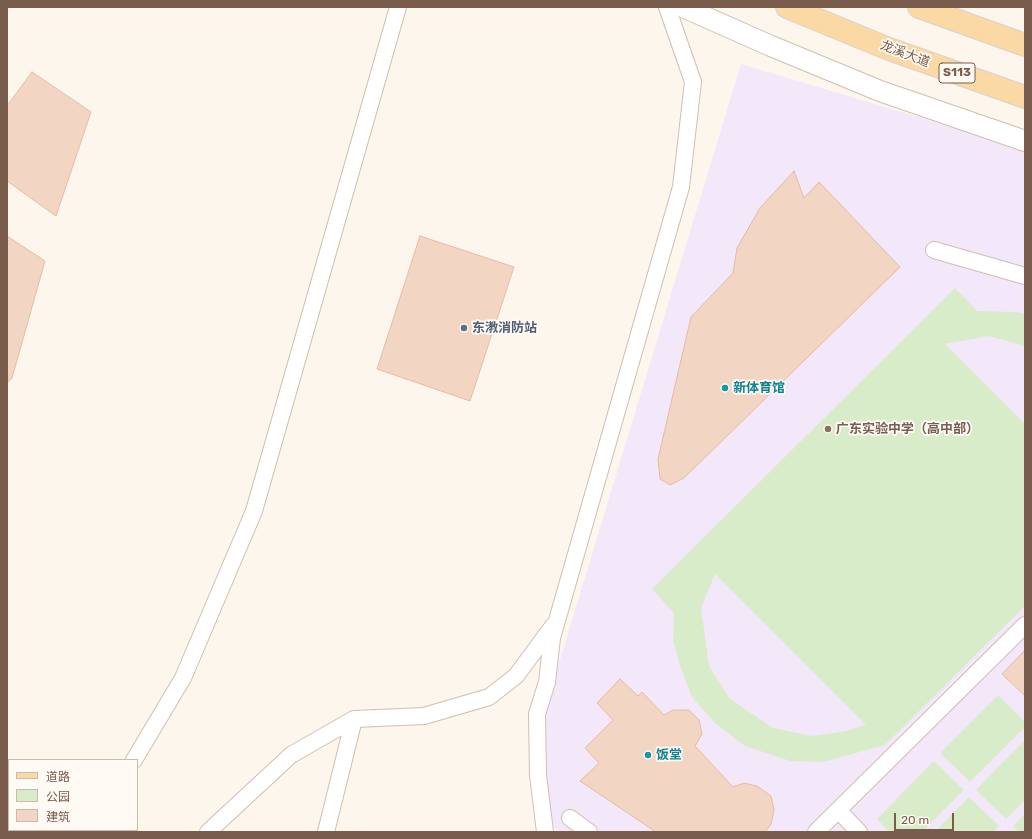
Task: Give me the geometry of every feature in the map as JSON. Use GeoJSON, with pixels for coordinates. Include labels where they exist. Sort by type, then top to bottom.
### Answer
{"type":"FeatureCollection","features":[{"type":"Feature","properties":{"kind":"main road","name":"龙溪大道"},"geometry":{"type":"LineString","coordinates":[[788,7],[889,48],[1025,97]]}},
{"type":"Feature","properties":{"kind":"main road"},"geometry":{"type":"LineString","coordinates":[[919,7],[1025,45]]}},
{"type":"Feature","properties":{"kind":"street"},"geometry":{"type":"LineString","coordinates":[[135,759],[183,678],[254,512],[398,7]]}},
{"type":"Feature","properties":{"kind":"street"},"geometry":{"type":"LineString","coordinates":[[545,832],[538,776],[537,714],[547,682],[552,638],[681,187],[693,82],[667,7]]}},
{"type":"Feature","properties":{"kind":"street"},"geometry":{"type":"LineString","coordinates":[[683,7],[771,46],[880,91],[1025,141]]}},
{"type":"Feature","properties":{"kind":"street"},"geometry":{"type":"LineString","coordinates":[[934,250],[1025,276]]}},
{"type":"Feature","properties":{"kind":"street"},"geometry":{"type":"LineString","coordinates":[[208,832],[292,755],[354,719],[424,716],[489,697],[516,676],[557,620]]}},
{"type":"Feature","properties":{"kind":"street"},"geometry":{"type":"LineString","coordinates":[[816,832],[1025,625]]}},
{"type":"Feature","properties":{"kind":"street"},"geometry":{"type":"LineString","coordinates":[[326,832],[354,719]]}},
{"type":"Feature","properties":{"kind":"street"},"geometry":{"type":"LineString","coordinates":[[838,810],[859,832]]}},
{"type":"Feature","properties":{"kind":"street"},"geometry":{"type":"LineString","coordinates":[[570,818],[589,832]]}},
{"type":"Feature","properties":{"kind":"shaded area","name":"广东实验中学（高中部）"},"geometry":{"type":"Polygon","coordinates":[[[741,64],[1025,149],[1025,832],[560,832],[543,820],[545,709],[741,64]]]}},
{"type":"Feature","properties":{"kind":"green space"},"geometry":{"type":"Polygon","coordinates":[[[955,288],[977,311],[1016,312],[1025,314],[1025,346],[989,336],[945,344],[1025,424],[1025,606],[885,745],[823,762],[790,761],[745,746],[716,724],[692,697],[680,666],[673,640],[674,613],[652,589],[955,288]],[[715,574],[701,608],[709,666],[730,699],[773,728],[812,736],[846,731],[865,724],[715,574]]]}},
{"type":"Feature","properties":{"kind":"green space"},"geometry":{"type":"Polygon","coordinates":[[[998,695],[1025,722],[1025,727],[970,782],[940,753],[998,695]]]}},
{"type":"Feature","properties":{"kind":"green space"},"geometry":{"type":"Polygon","coordinates":[[[1025,740],[1025,800],[1006,819],[976,790],[1025,740]]]}},
{"type":"Feature","properties":{"kind":"green space"},"geometry":{"type":"Polygon","coordinates":[[[934,761],[964,790],[922,832],[890,832],[877,819],[934,761]]]}},
{"type":"Feature","properties":{"kind":"green space"},"geometry":{"type":"Polygon","coordinates":[[[969,797],[999,826],[993,832],[935,832],[969,797]]]}},
{"type":"Feature","properties":{"kind":"green space"},"geometry":{"type":"Polygon","coordinates":[[[1025,814],[1025,832],[1019,832],[1013,826],[1025,814]]]}},
{"type":"Feature","properties":{"kind":"building"},"geometry":{"type":"Polygon","coordinates":[[[32,72],[91,112],[56,216],[7,181],[7,106],[32,72]]]}},
{"type":"Feature","properties":{"kind":"building","name":"新体育馆"},"geometry":{"type":"Polygon","coordinates":[[[794,171],[804,198],[819,182],[900,267],[684,478],[670,485],[660,479],[658,459],[691,317],[733,273],[737,248],[760,208],[794,171]]]}},
{"type":"Feature","properties":{"kind":"building"},"geometry":{"type":"Polygon","coordinates":[[[7,236],[45,261],[12,378],[7,383],[7,236]]]}},
{"type":"Feature","properties":{"kind":"building"},"geometry":{"type":"Polygon","coordinates":[[[420,236],[514,267],[470,401],[377,369],[420,236]]]}},
{"type":"Feature","properties":{"kind":"building"},"geometry":{"type":"Polygon","coordinates":[[[1025,650],[1025,696],[1002,674],[1025,650]]]}},
{"type":"Feature","properties":{"kind":"building","name":"饭堂"},"geometry":{"type":"Polygon","coordinates":[[[620,679],[638,696],[642,692],[664,715],[673,710],[689,710],[699,720],[702,734],[695,746],[733,787],[744,783],[757,786],[771,796],[774,810],[771,824],[765,832],[656,832],[580,781],[599,763],[585,748],[613,720],[597,703],[620,679]]]}},
{"type":"Feature","properties":{"kind":"place","name":"东漖消防站"},"geometry":{"type":"Point","coordinates":[464,328]}},
{"type":"Feature","properties":{"kind":"place","name":"新体育馆"},"geometry":{"type":"Point","coordinates":[725,388]}},
{"type":"Feature","properties":{"kind":"place","name":"广东实验中学（高中部）"},"geometry":{"type":"Point","coordinates":[828,429]}},
{"type":"Feature","properties":{"kind":"place","name":"饭堂"},"geometry":{"type":"Point","coordinates":[648,755]}}]}
